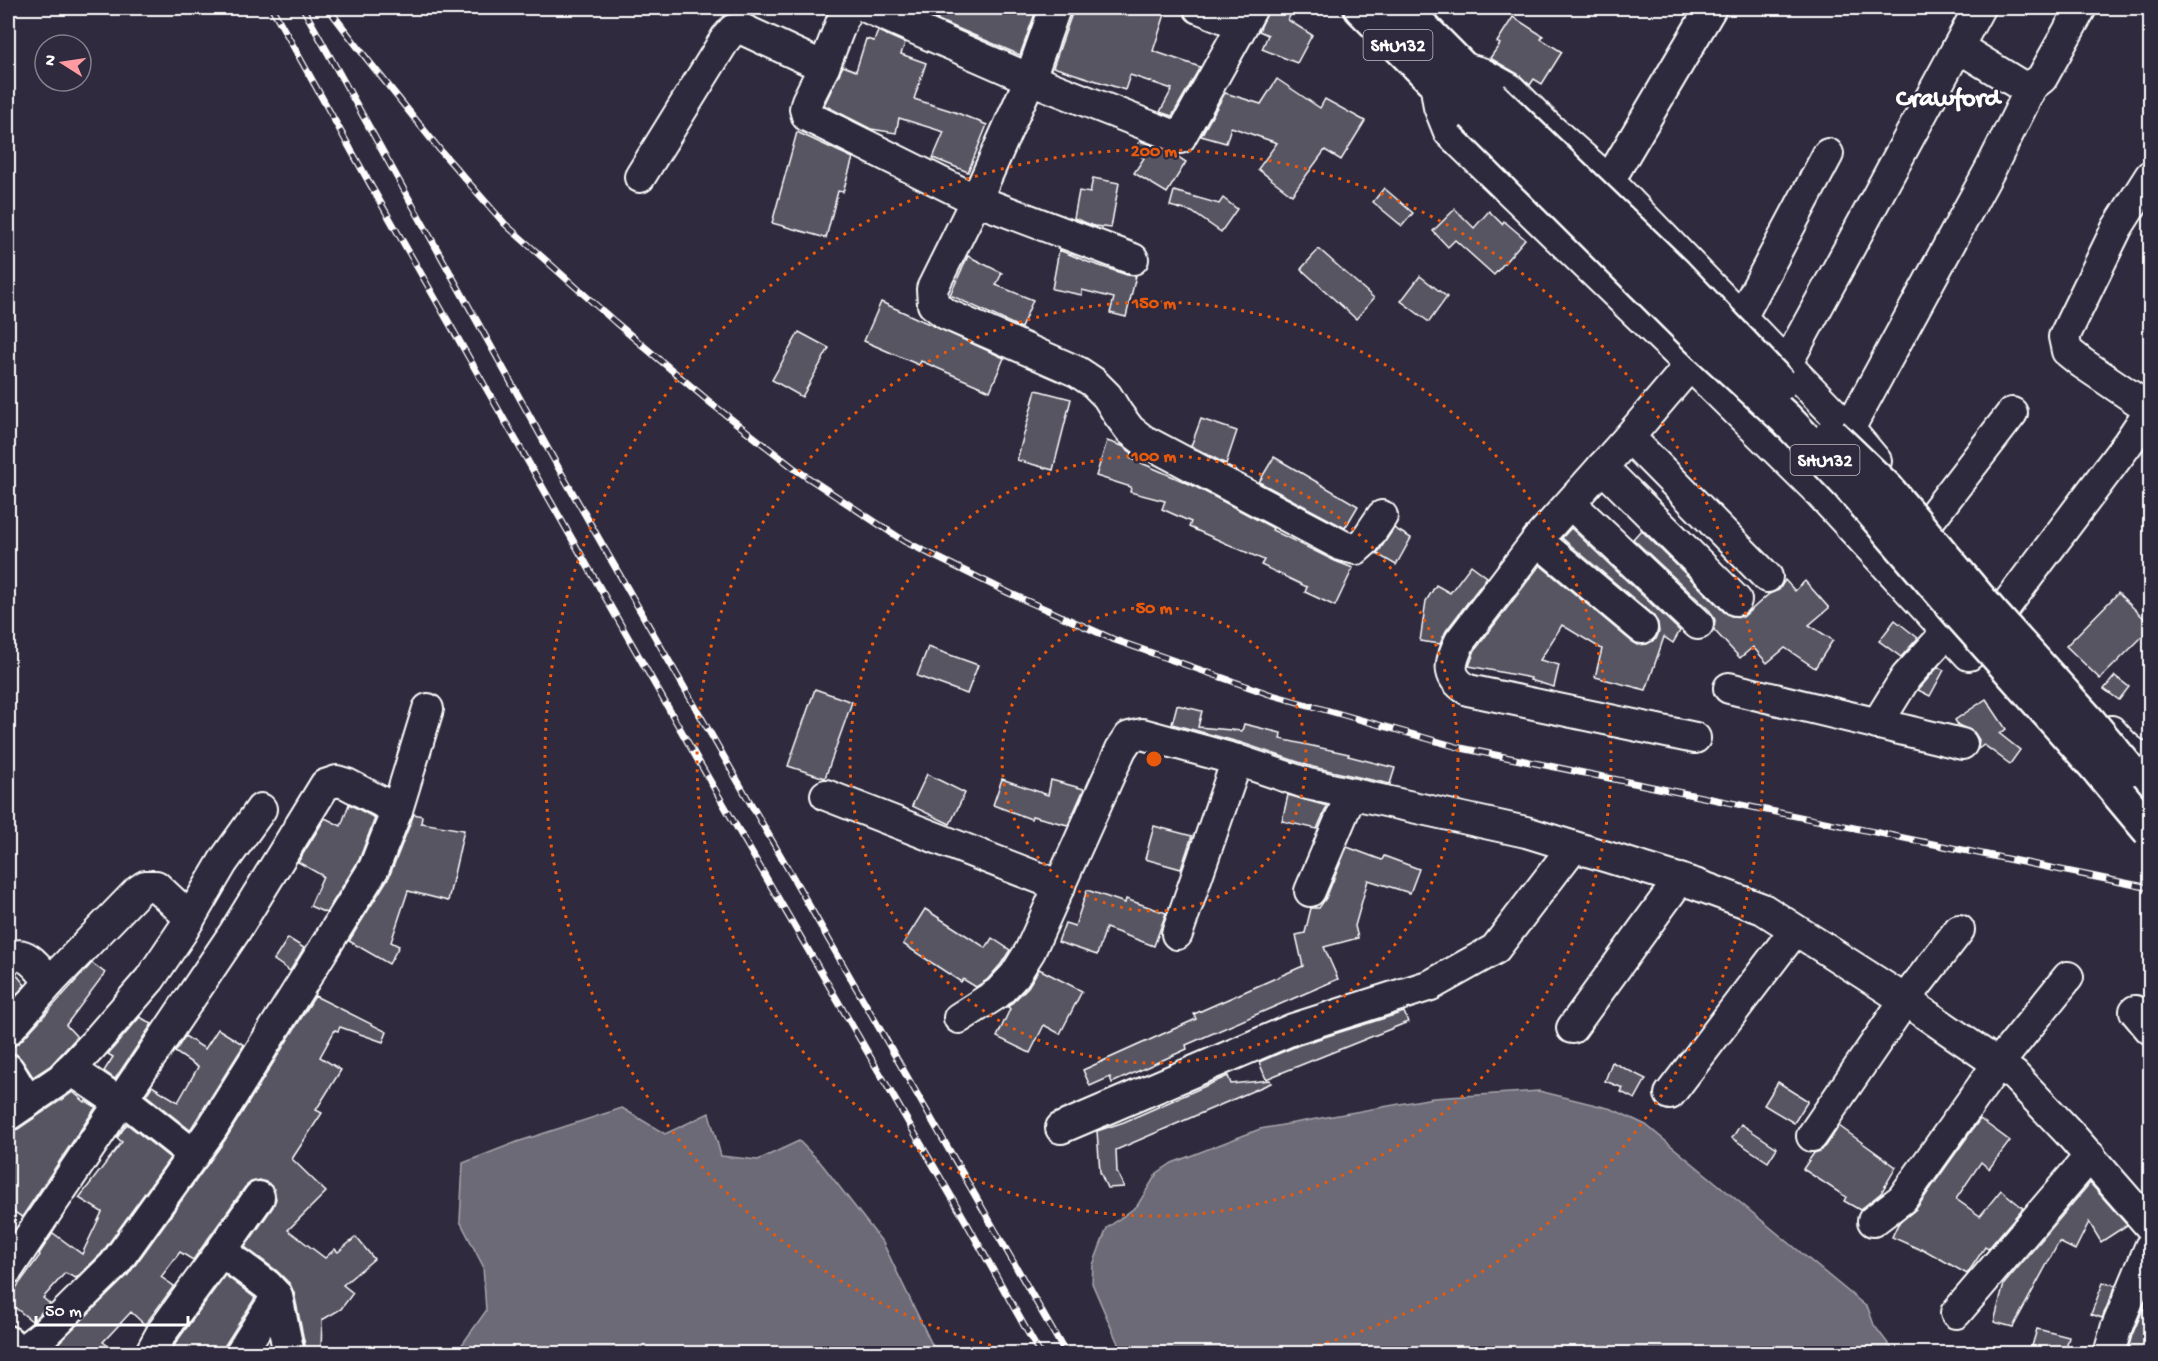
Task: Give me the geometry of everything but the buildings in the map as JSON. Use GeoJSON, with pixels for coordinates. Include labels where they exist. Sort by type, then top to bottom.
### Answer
{"type":"FeatureCollection","features":[{"type":"Feature","properties":{"kind":"main road","name":"SHU132"},"geometry":{"type":"LineString","coordinates":[[1361,8],[1449,75],[1675,274],[1765,369],[1887,489],[1991,613],[2090,723],[2151,796]]}},
{"type":"Feature","properties":{"kind":"main road","name":"SHU132"},"geometry":{"type":"LineString","coordinates":[[1403,8],[1449,75]]}},
{"type":"Feature","properties":{"kind":"main road","name":"SHU132"},"geometry":{"type":"LineString","coordinates":[[1482,106],[1697,337],[1786,419],[1850,486],[2151,831]]}},
{"type":"Feature","properties":{"kind":"main road"},"geometry":{"type":"LineString","coordinates":[[8,1342],[13,1353]]}},
{"type":"Feature","properties":{"kind":"street"},"geometry":{"type":"LineString","coordinates":[[847,8],[824,67],[807,100],[805,109],[807,116],[976,200],[1133,259]]}},
{"type":"Feature","properties":{"kind":"street"},"geometry":{"type":"LineString","coordinates":[[868,8],[1030,79],[1180,138],[1247,16],[1199,8]]}},
{"type":"Feature","properties":{"kind":"street"},"geometry":{"type":"LineString","coordinates":[[1055,8],[1030,79],[976,200],[932,289],[933,304],[946,314],[1078,372],[1093,382],[1107,396],[1130,430],[1143,440],[1343,546],[1356,549],[1365,541],[1382,516]]}},
{"type":"Feature","properties":{"kind":"street"},"geometry":{"type":"LineString","coordinates":[[1609,182],[1711,8]]}},
{"type":"Feature","properties":{"kind":"street"},"geometry":{"type":"LineString","coordinates":[[1786,365],[1979,8]]}},
{"type":"Feature","properties":{"kind":"street"},"geometry":{"type":"LineString","coordinates":[[1849,429],[1992,166],[2031,86],[2042,78],[2081,8]]}},
{"type":"Feature","properties":{"kind":"street"},"geometry":{"type":"LineString","coordinates":[[640,177],[733,30],[742,29],[824,67]]}},
{"type":"Feature","properties":{"kind":"street"},"geometry":{"type":"LineString","coordinates":[[1958,47],[2020,85],[2031,86]]}},
{"type":"Feature","properties":{"kind":"street"},"geometry":{"type":"LineString","coordinates":[[2151,176],[2117,228],[2064,337],[2067,351],[2151,409],[2004,611],[1969,655],[1816,489],[1449,132],[1439,107],[1449,75],[1481,73],[1510,89],[1546,126],[1609,182],[1849,429],[2004,611],[2127,749],[2151,760]]}},
{"type":"Feature","properties":{"kind":"street"},"geometry":{"type":"LineString","coordinates":[[1741,318],[1828,154]]}},
{"type":"Feature","properties":{"kind":"street"},"geometry":{"type":"LineString","coordinates":[[1690,365],[1537,540],[1460,641],[1451,671],[1456,683],[1468,690],[1695,738]]}},
{"type":"Feature","properties":{"kind":"street"},"geometry":{"type":"LineString","coordinates":[[1928,522],[2012,413]]}},
{"type":"Feature","properties":{"kind":"street"},"geometry":{"type":"LineString","coordinates":[[1629,437],[1767,577]]}},
{"type":"Feature","properties":{"kind":"street"},"geometry":{"type":"LineString","coordinates":[[1602,467],[1736,600]]}},
{"type":"Feature","properties":{"kind":"street"},"geometry":{"type":"LineString","coordinates":[[1570,504],[1698,624]]}},
{"type":"Feature","properties":{"kind":"street"},"geometry":{"type":"LineString","coordinates":[[1537,540],[1642,628]]}},
{"type":"Feature","properties":{"kind":"street"},"geometry":{"type":"LineString","coordinates":[[1877,724],[1906,677],[1947,632]]}},
{"type":"Feature","properties":{"kind":"street"},"geometry":{"type":"LineString","coordinates":[[1729,688],[1962,744]]}},
{"type":"Feature","properties":{"kind":"street"},"geometry":{"type":"LineString","coordinates":[[18,1353],[45,1333],[114,1265],[211,1130],[374,868],[397,810],[428,709]]}},
{"type":"Feature","properties":{"kind":"street"},"geometry":{"type":"LineString","coordinates":[[959,1018],[998,993],[1015,975],[1030,951],[1121,749],[1129,737],[1142,734],[1237,760],[1308,784],[1526,832],[1680,879],[1763,909],[1905,1000],[2014,1075],[2090,1156],[2151,1226]]}},
{"type":"Feature","properties":{"kind":"street"},"geometry":{"type":"LineString","coordinates":[[1177,934],[1237,760]]}},
{"type":"Feature","properties":{"kind":"street"},"geometry":{"type":"LineString","coordinates":[[8,1269],[234,933],[325,785],[337,781],[347,784],[397,810]]}},
{"type":"Feature","properties":{"kind":"street"},"geometry":{"type":"LineString","coordinates":[[1310,891],[1351,794]]}},
{"type":"Feature","properties":{"kind":"street"},"geometry":{"type":"LineString","coordinates":[[826,795],[1060,886]]}},
{"type":"Feature","properties":{"kind":"street"},"geometry":{"type":"LineString","coordinates":[[8,1069],[18,1109],[61,1079],[150,979],[223,862],[261,809]]}},
{"type":"Feature","properties":{"kind":"street"},"geometry":{"type":"LineString","coordinates":[[1061,1128],[1293,1029],[1431,985],[1495,949],[1573,847]]}},
{"type":"Feature","properties":{"kind":"street"},"geometry":{"type":"LineString","coordinates":[[1572,1028],[1680,879]]}},
{"type":"Feature","properties":{"kind":"street"},"geometry":{"type":"LineString","coordinates":[[8,1030],[50,982],[145,886],[156,886],[190,918]]}},
{"type":"Feature","properties":{"kind":"street"},"geometry":{"type":"LineString","coordinates":[[1670,1094],[1795,930]]}},
{"type":"Feature","properties":{"kind":"street"},"geometry":{"type":"LineString","coordinates":[[1812,1136],[1905,1000],[1959,930]]}},
{"type":"Feature","properties":{"kind":"street"},"geometry":{"type":"LineString","coordinates":[[8,959],[12,955],[22,956],[32,961],[50,982]]}},
{"type":"Feature","properties":{"kind":"street"},"geometry":{"type":"LineString","coordinates":[[1873,1221],[1902,1198],[1998,1064],[2068,977]]}},
{"type":"Feature","properties":{"kind":"street"},"geometry":{"type":"LineString","coordinates":[[70,1069],[120,1100],[194,1155]]}},
{"type":"Feature","properties":{"kind":"street"},"geometry":{"type":"LineString","coordinates":[[1956,1313],[2090,1156]]}},
{"type":"Feature","properties":{"kind":"street"},"geometry":{"type":"LineString","coordinates":[[150,1353],[162,1332],[259,1197]]}},
{"type":"Feature","properties":{"kind":"street"},"geometry":{"type":"LineString","coordinates":[[2109,1353],[2138,1310],[2151,1247]]}},
{"type":"Feature","properties":{"kind":"street"},"geometry":{"type":"LineString","coordinates":[[221,1251],[267,1285],[277,1296],[289,1353]]}},
{"type":"Feature","properties":{"kind":"street"},"geometry":{"type":"LineString","coordinates":[[240,1353],[277,1296]]}},
{"type":"Feature","properties":{"kind":"shaded area"},"geometry":{"type":"Polygon","coordinates":[[[1539,1091],[1612,1109],[1646,1125],[1868,1308],[1874,1325],[1895,1353],[1122,1353],[1092,1283],[1093,1265],[1107,1228],[1137,1206],[1157,1173],[1172,1163],[1260,1129],[1433,1098],[1539,1091]]]}},
{"type":"Feature","properties":{"kind":"shaded area"},"geometry":{"type":"Polygon","coordinates":[[[622,1108],[665,1134],[709,1113],[721,1156],[758,1160],[799,1141],[821,1163],[883,1243],[936,1353],[456,1353],[486,1311],[483,1266],[460,1221],[463,1163],[517,1142],[622,1108]]]}},
{"type":"Feature","properties":{"kind":"railway"},"geometry":{"type":"LineString","coordinates":[[272,8],[699,762],[965,1220],[1040,1354]]}},
{"type":"Feature","properties":{"kind":"railway"},"geometry":{"type":"LineString","coordinates":[[303,8],[563,476],[1066,1354]]}},
{"type":"Feature","properties":{"kind":"railway"},"geometry":{"type":"LineString","coordinates":[[328,8],[440,150],[505,224],[615,322],[712,404],[795,469],[904,541],[1009,593],[1115,640],[1269,694],[1461,748],[2150,888]]}},
{"type":"Feature","properties":{"kind":"district","name":"Crawford"},"geometry":{"type":"Point","coordinates":[1948,96]}}]}
